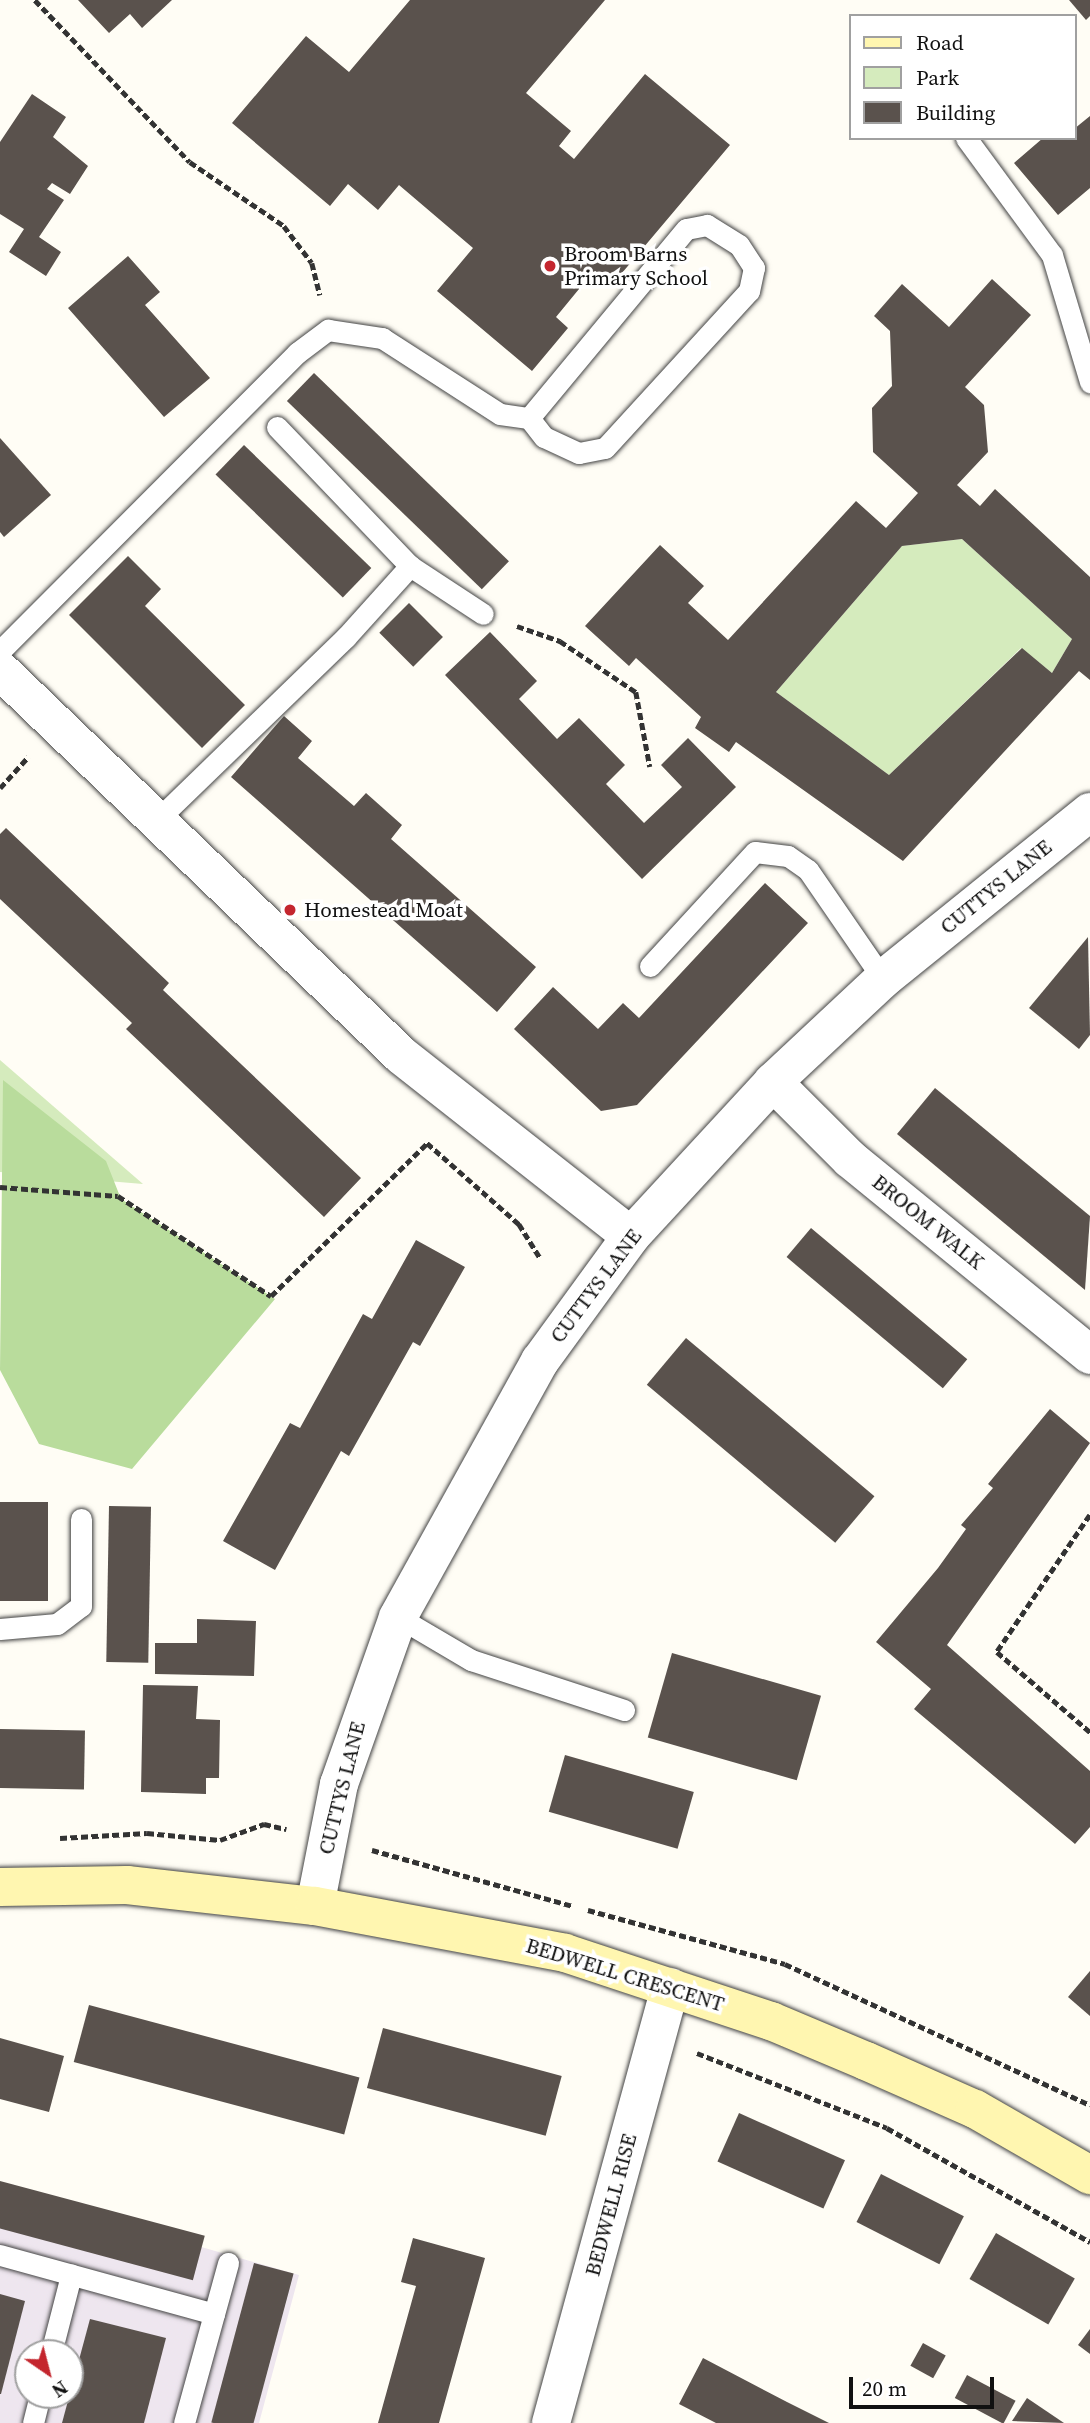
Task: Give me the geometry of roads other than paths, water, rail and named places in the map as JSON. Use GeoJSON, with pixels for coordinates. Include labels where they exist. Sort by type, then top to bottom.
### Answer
{"type":"FeatureCollection","features":[{"type":"Feature","properties":{"kind":"street"},"geometry":{"type":"LineString","coordinates":[[0,670],[153,824],[402,1056],[631,1236]]}},
{"type":"Feature","properties":{"kind":"street","name":"CUTTYS LANE"},"geometry":{"type":"LineString","coordinates":[[315,1906],[339,1784],[398,1617],[498,1427],[631,1236],[773,1082],[883,979],[1090,812]]}},
{"type":"Feature","properties":{"kind":"street","name":"BROOM WALK"},"geometry":{"type":"LineString","coordinates":[[773,1082],[850,1159],[1090,1355]]}},
{"type":"Feature","properties":{"kind":"street","name":"BEDWELL CRESCENT"},"geometry":{"type":"LineString","coordinates":[[0,1887],[127,1885],[315,1906],[565,1953],[771,2021],[975,2109],[1090,2175]]}},
{"type":"Feature","properties":{"kind":"street","name":"BEDWELL RISE"},"geometry":{"type":"LineString","coordinates":[[551,2423],[670,1987]]}},
{"type":"Feature","properties":{"kind":"lane"},"geometry":{"type":"LineString","coordinates":[[967,140],[1052,255],[1090,382]]}},
{"type":"Feature","properties":{"kind":"lane"},"geometry":{"type":"LineString","coordinates":[[0,651],[297,353],[328,330],[382,338],[500,414],[529,418],[544,437],[579,453],[605,448],[749,291],[754,268],[739,245],[707,225],[686,229],[529,418]]}},
{"type":"Feature","properties":{"kind":"lane"},"geometry":{"type":"LineString","coordinates":[[277,427],[410,566],[484,614]]}},
{"type":"Feature","properties":{"kind":"lane"},"geometry":{"type":"LineString","coordinates":[[153,824],[346,637],[410,566]]}},
{"type":"Feature","properties":{"kind":"lane"},"geometry":{"type":"LineString","coordinates":[[650,966],[755,852],[788,856],[808,870],[883,979]]}},
{"type":"Feature","properties":{"kind":"lane"},"geometry":{"type":"LineString","coordinates":[[0,1629],[57,1624],[81,1606],[81,1519]]}},
{"type":"Feature","properties":{"kind":"lane"},"geometry":{"type":"LineString","coordinates":[[398,1617],[471,1660],[624,1710]]}},
{"type":"Feature","properties":{"kind":"lane"},"geometry":{"type":"LineString","coordinates":[[0,2255],[214,2314]]}},
{"type":"Feature","properties":{"kind":"lane"},"geometry":{"type":"LineString","coordinates":[[184,2423],[228,2263]]}},
{"type":"Feature","properties":{"kind":"lane"},"geometry":{"type":"LineString","coordinates":[[55,2339],[71,2275]]}},
{"type":"Feature","properties":{"kind":"place","name":"Broom Barns Primary School"},"geometry":{"type":"Point","coordinates":[550,266]}},
{"type":"Feature","properties":{"kind":"place","name":"Homestead Moat"},"geometry":{"type":"Point","coordinates":[290,910]}}]}
